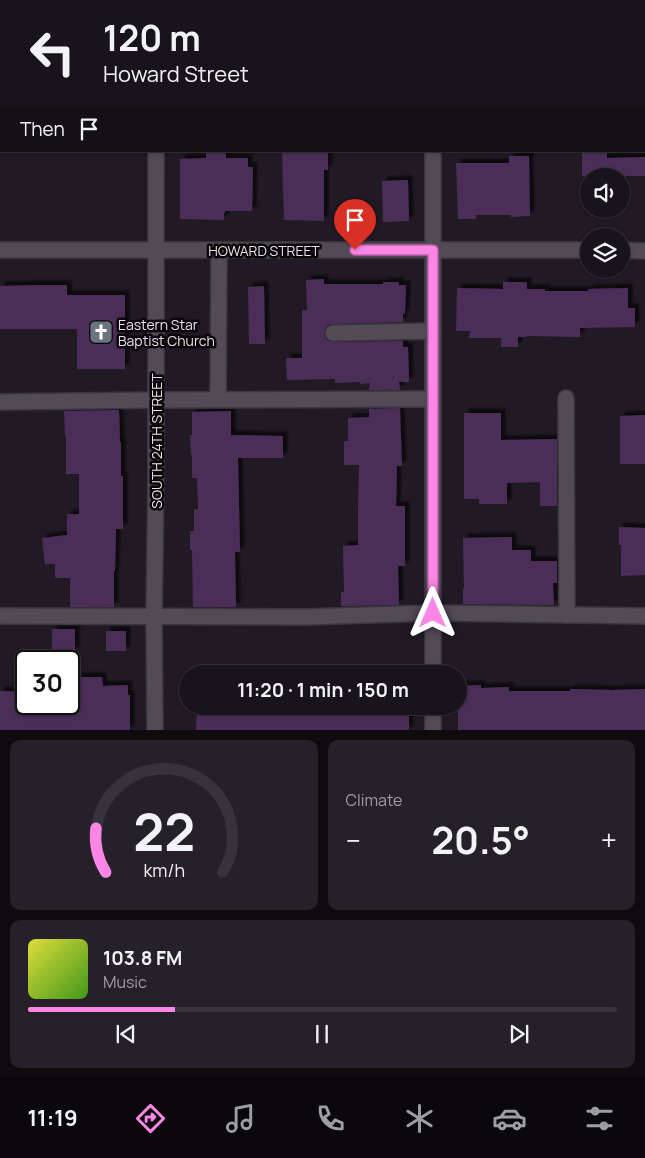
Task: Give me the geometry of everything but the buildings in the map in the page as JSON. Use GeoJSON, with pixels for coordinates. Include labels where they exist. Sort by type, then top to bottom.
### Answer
{"type":"FeatureCollection","features":[{"type":"Feature","properties":{"kind":"street","name":"SOUTH 24TH STREET"},"geometry":{"type":"LineString","coordinates":[[155,730],[156,152]]}},
{"type":"Feature","properties":{"kind":"street"},"geometry":{"type":"LineString","coordinates":[[433,152],[433,665]]}},
{"type":"Feature","properties":{"kind":"street","name":"HOWARD STREET"},"geometry":{"type":"LineString","coordinates":[[0,250],[580,250]]}},
{"type":"Feature","properties":{"kind":"street"},"geometry":{"type":"LineString","coordinates":[[218,400],[219,250]]}},
{"type":"Feature","properties":{"kind":"street"},"geometry":{"type":"LineString","coordinates":[[630,250],[645,251]]}},
{"type":"Feature","properties":{"kind":"street"},"geometry":{"type":"LineString","coordinates":[[333,333],[432,331]]}},
{"type":"Feature","properties":{"kind":"street"},"geometry":{"type":"LineString","coordinates":[[566,398],[567,615]]}},
{"type":"Feature","properties":{"kind":"street"},"geometry":{"type":"LineString","coordinates":[[0,402],[433,399]]}},
{"type":"Feature","properties":{"kind":"street"},"geometry":{"type":"LineString","coordinates":[[0,616],[304,617],[433,613],[645,616]]}},
{"type":"Feature","properties":{"kind":"street"},"geometry":{"type":"LineString","coordinates":[[433,715],[433,730]]}},
{"type":"Feature","properties":{"kind":"place","name":"Eastern Star Baptist Church"},"geometry":{"type":"Point","coordinates":[101,332]}},
{"type":"Feature","properties":{"kind":"route"},"geometry":{"type":"LineString","coordinates":[[355,250],[433,250],[433,613]]}}]}
